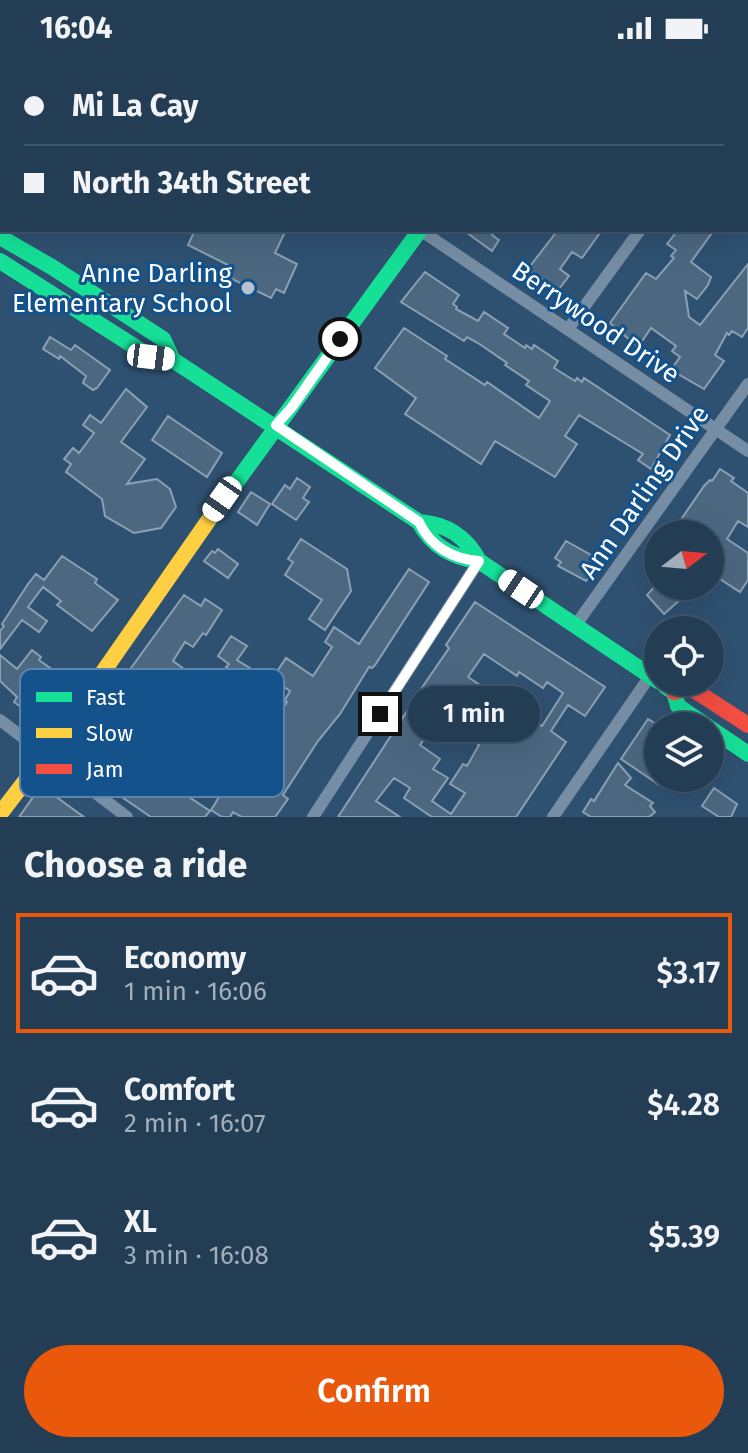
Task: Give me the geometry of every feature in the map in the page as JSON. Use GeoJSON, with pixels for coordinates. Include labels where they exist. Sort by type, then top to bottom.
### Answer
{"type":"FeatureCollection","features":[{"type":"Feature","properties":{"kind":"main road"},"geometry":{"type":"LineString","coordinates":[[105,669],[276,425],[419,232]]}},
{"type":"Feature","properties":{"kind":"main road"},"geometry":{"type":"LineString","coordinates":[[0,237],[163,339],[173,360]]}},
{"type":"Feature","properties":{"kind":"main road"},"geometry":{"type":"LineString","coordinates":[[0,261],[151,357],[173,360],[419,522],[438,522],[471,544],[479,561],[644,672]]}},
{"type":"Feature","properties":{"kind":"main road"},"geometry":{"type":"LineString","coordinates":[[675,696],[678,706],[687,712]]}},
{"type":"Feature","properties":{"kind":"main road"},"geometry":{"type":"LineString","coordinates":[[703,696],[748,725]]}},
{"type":"Feature","properties":{"kind":"main road"},"geometry":{"type":"LineString","coordinates":[[724,737],[748,754]]}},
{"type":"Feature","properties":{"kind":"main road"},"geometry":{"type":"LineString","coordinates":[[0,814],[20,788]]}},
{"type":"Feature","properties":{"kind":"street","name":"Berrywood Drive"},"geometry":{"type":"LineString","coordinates":[[423,232],[748,451]]}},
{"type":"Feature","properties":{"kind":"street"},"geometry":{"type":"LineString","coordinates":[[568,329],[639,232]]}},
{"type":"Feature","properties":{"kind":"street","name":"Ann Darling Drive"},"geometry":{"type":"LineString","coordinates":[[575,626],[748,384]]}},
{"type":"Feature","properties":{"kind":"street"},"geometry":{"type":"LineString","coordinates":[[313,817],[479,561]]}},
{"type":"Feature","properties":{"kind":"street"},"geometry":{"type":"LineString","coordinates":[[553,817],[644,696]]}},
{"type":"Feature","properties":{"kind":"street"},"geometry":{"type":"LineString","coordinates":[[0,720],[20,735]]}},
{"type":"Feature","properties":{"kind":"street"},"geometry":{"type":"LineString","coordinates":[[101,797],[127,817]]}},
{"type":"Feature","properties":{"kind":"building"},"geometry":{"type":"Polygon","coordinates":[[[194,232],[285,232],[275,253],[297,264],[284,293],[276,289],[271,298],[226,276],[230,266],[188,245],[194,232]]]}},
{"type":"Feature","properties":{"kind":"building"},"geometry":{"type":"Polygon","coordinates":[[[466,232],[494,232],[492,235],[499,240],[492,251],[466,232]]]}},
{"type":"Feature","properties":{"kind":"building"},"geometry":{"type":"Polygon","coordinates":[[[556,232],[601,232],[582,258],[572,252],[560,269],[569,276],[559,289],[527,270],[556,232]]]}},
{"type":"Feature","properties":{"kind":"building"},"geometry":{"type":"Polygon","coordinates":[[[676,232],[713,232],[691,262],[711,277],[708,285],[697,299],[685,291],[689,317],[700,325],[748,264],[748,328],[742,337],[732,331],[729,335],[727,333],[715,355],[724,361],[704,389],[671,370],[680,357],[672,351],[676,346],[651,328],[638,347],[610,323],[646,273],[656,279],[674,258],[671,256],[676,250],[667,244],[676,232]]]}},
{"type":"Feature","properties":{"kind":"building"},"geometry":{"type":"Polygon","coordinates":[[[425,272],[459,295],[453,304],[456,309],[478,321],[484,312],[508,328],[504,334],[525,348],[526,345],[532,349],[534,345],[558,361],[554,368],[575,381],[577,378],[582,382],[584,378],[670,435],[651,469],[638,460],[643,454],[579,415],[565,436],[577,444],[555,477],[495,441],[481,464],[405,414],[416,398],[375,368],[404,328],[447,356],[445,359],[485,385],[487,382],[539,418],[550,401],[526,385],[529,381],[505,365],[507,363],[478,343],[467,337],[464,341],[401,302],[425,272]]]}},
{"type":"Feature","properties":{"kind":"building"},"geometry":{"type":"Polygon","coordinates":[[[50,337],[71,350],[75,345],[110,370],[97,388],[93,390],[83,383],[86,376],[60,356],[59,359],[43,349],[50,337]]]}},
{"type":"Feature","properties":{"kind":"building"},"geometry":{"type":"Polygon","coordinates":[[[126,389],[147,407],[121,442],[145,459],[127,484],[157,479],[170,489],[176,507],[161,528],[134,533],[105,516],[102,499],[66,472],[71,464],[64,459],[73,448],[79,453],[94,433],[83,425],[90,415],[101,423],[126,389]]]}},
{"type":"Feature","properties":{"kind":"building"},"geometry":{"type":"Polygon","coordinates":[[[168,416],[222,453],[207,477],[152,440],[168,416]]]}},
{"type":"Feature","properties":{"kind":"building"},"geometry":{"type":"Polygon","coordinates":[[[720,469],[748,493],[748,527],[738,521],[727,539],[748,553],[748,580],[740,592],[724,582],[724,520],[681,520],[704,486],[720,469]]]}},
{"type":"Feature","properties":{"kind":"building"},"geometry":{"type":"Polygon","coordinates":[[[297,478],[310,487],[303,498],[309,502],[296,520],[272,504],[285,485],[290,489],[297,478]]]}},
{"type":"Feature","properties":{"kind":"building"},"geometry":{"type":"Polygon","coordinates":[[[251,492],[270,504],[257,525],[238,512],[251,492]]]}},
{"type":"Feature","properties":{"kind":"building"},"geometry":{"type":"Polygon","coordinates":[[[301,539],[347,569],[351,591],[325,630],[309,619],[322,600],[285,575],[293,562],[288,559],[301,539]]]}},
{"type":"Feature","properties":{"kind":"building"},"geometry":{"type":"Polygon","coordinates":[[[566,541],[600,560],[586,581],[558,566],[561,562],[555,558],[566,541]]]}},
{"type":"Feature","properties":{"kind":"building"},"geometry":{"type":"Polygon","coordinates":[[[218,549],[238,564],[228,578],[204,561],[218,549]]]}},
{"type":"Feature","properties":{"kind":"building"},"geometry":{"type":"Polygon","coordinates":[[[62,556],[97,579],[95,583],[118,600],[92,631],[57,605],[61,601],[43,587],[28,607],[47,621],[39,632],[22,620],[0,649],[2,624],[28,584],[36,574],[44,580],[62,556]]]}},
{"type":"Feature","properties":{"kind":"building"},"geometry":{"type":"Polygon","coordinates":[[[409,569],[429,582],[375,665],[369,667],[284,793],[284,706],[290,691],[284,687],[284,669],[279,669],[286,658],[313,676],[332,647],[325,642],[334,627],[359,644],[409,569]]]}},
{"type":"Feature","properties":{"kind":"building"},"geometry":{"type":"Polygon","coordinates":[[[184,595],[201,606],[205,599],[222,610],[206,635],[203,633],[193,647],[185,642],[173,661],[184,669],[130,669],[184,595]]]}},
{"type":"Feature","properties":{"kind":"building"},"geometry":{"type":"Polygon","coordinates":[[[651,600],[680,600],[664,614],[651,600]]]}},
{"type":"Feature","properties":{"kind":"building"},"geometry":{"type":"Polygon","coordinates":[[[475,602],[605,687],[585,716],[568,705],[551,731],[566,742],[516,817],[432,817],[404,798],[410,788],[394,778],[376,801],[400,817],[338,817],[407,711],[412,709],[422,694],[419,692],[449,648],[446,645],[475,602]],[[484,654],[468,677],[495,695],[480,716],[508,735],[523,714],[542,726],[563,693],[547,682],[543,688],[519,672],[517,676],[484,654]],[[437,720],[420,745],[440,759],[433,769],[448,778],[432,801],[451,814],[465,793],[450,784],[463,764],[467,766],[479,745],[458,727],[455,732],[437,720]]]}},
{"type":"Feature","properties":{"kind":"building"},"geometry":{"type":"Polygon","coordinates":[[[231,636],[247,646],[237,660],[251,669],[229,669],[226,667],[229,664],[218,656],[231,636]]]}},
{"type":"Feature","properties":{"kind":"building"},"geometry":{"type":"Polygon","coordinates":[[[32,650],[51,669],[20,669],[20,706],[14,702],[17,697],[0,681],[0,655],[17,669],[32,650]]]}},
{"type":"Feature","properties":{"kind":"building"},"geometry":{"type":"Polygon","coordinates":[[[644,725],[644,775],[621,759],[644,725]]]}},
{"type":"Feature","properties":{"kind":"building"},"geometry":{"type":"Polygon","coordinates":[[[618,763],[631,778],[625,785],[653,803],[650,806],[655,812],[649,817],[591,817],[583,812],[591,799],[594,801],[618,763]]]}},
{"type":"Feature","properties":{"kind":"building"},"geometry":{"type":"Polygon","coordinates":[[[711,792],[720,792],[737,804],[731,817],[719,817],[702,806],[711,792]]]}},
{"type":"Feature","properties":{"kind":"building"},"geometry":{"type":"Polygon","coordinates":[[[284,796],[288,799],[275,817],[242,817],[233,812],[230,817],[222,817],[211,810],[219,797],[284,796]]]}},
{"type":"Feature","properties":{"kind":"building"},"geometry":{"type":"Polygon","coordinates":[[[33,797],[56,797],[84,817],[19,817],[33,797]]]}},
{"type":"Feature","properties":{"kind":"building"},"geometry":{"type":"Polygon","coordinates":[[[122,797],[189,797],[210,811],[205,817],[151,817],[122,797]]]}},
{"type":"Feature","properties":{"kind":"traffic: fast"},"geometry":{"type":"LineString","coordinates":[[208,521],[419,232]]}},
{"type":"Feature","properties":{"kind":"traffic: fast"},"geometry":{"type":"LineString","coordinates":[[0,237],[163,339],[173,360]]}},
{"type":"Feature","properties":{"kind":"traffic: fast"},"geometry":{"type":"LineString","coordinates":[[0,261],[151,357],[173,360],[419,522],[430,538],[444,549],[479,561],[644,672]]}},
{"type":"Feature","properties":{"kind":"traffic: fast"},"geometry":{"type":"LineString","coordinates":[[419,522],[438,525],[455,533],[479,561]]}},
{"type":"Feature","properties":{"kind":"traffic: fast"},"geometry":{"type":"LineString","coordinates":[[675,696],[678,706],[687,712]]}},
{"type":"Feature","properties":{"kind":"traffic: fast"},"geometry":{"type":"LineString","coordinates":[[724,738],[748,754]]}},
{"type":"Feature","properties":{"kind":"traffic: slow"},"geometry":{"type":"LineString","coordinates":[[105,669],[208,521]]}},
{"type":"Feature","properties":{"kind":"traffic: slow"},"geometry":{"type":"LineString","coordinates":[[0,814],[20,788]]}},
{"type":"Feature","properties":{"kind":"traffic: jam"},"geometry":{"type":"LineString","coordinates":[[703,696],[748,725]]}},
{"type":"Feature","properties":{"kind":"place","name":"Anne Darling Elementary School"},"geometry":{"type":"Point","coordinates":[248,288]}},
{"type":"Feature","properties":{"kind":"route"},"geometry":{"type":"LineString","coordinates":[[340,339],[276,425],[419,522],[427,538],[459,560],[479,561],[380,714]]}}]}
